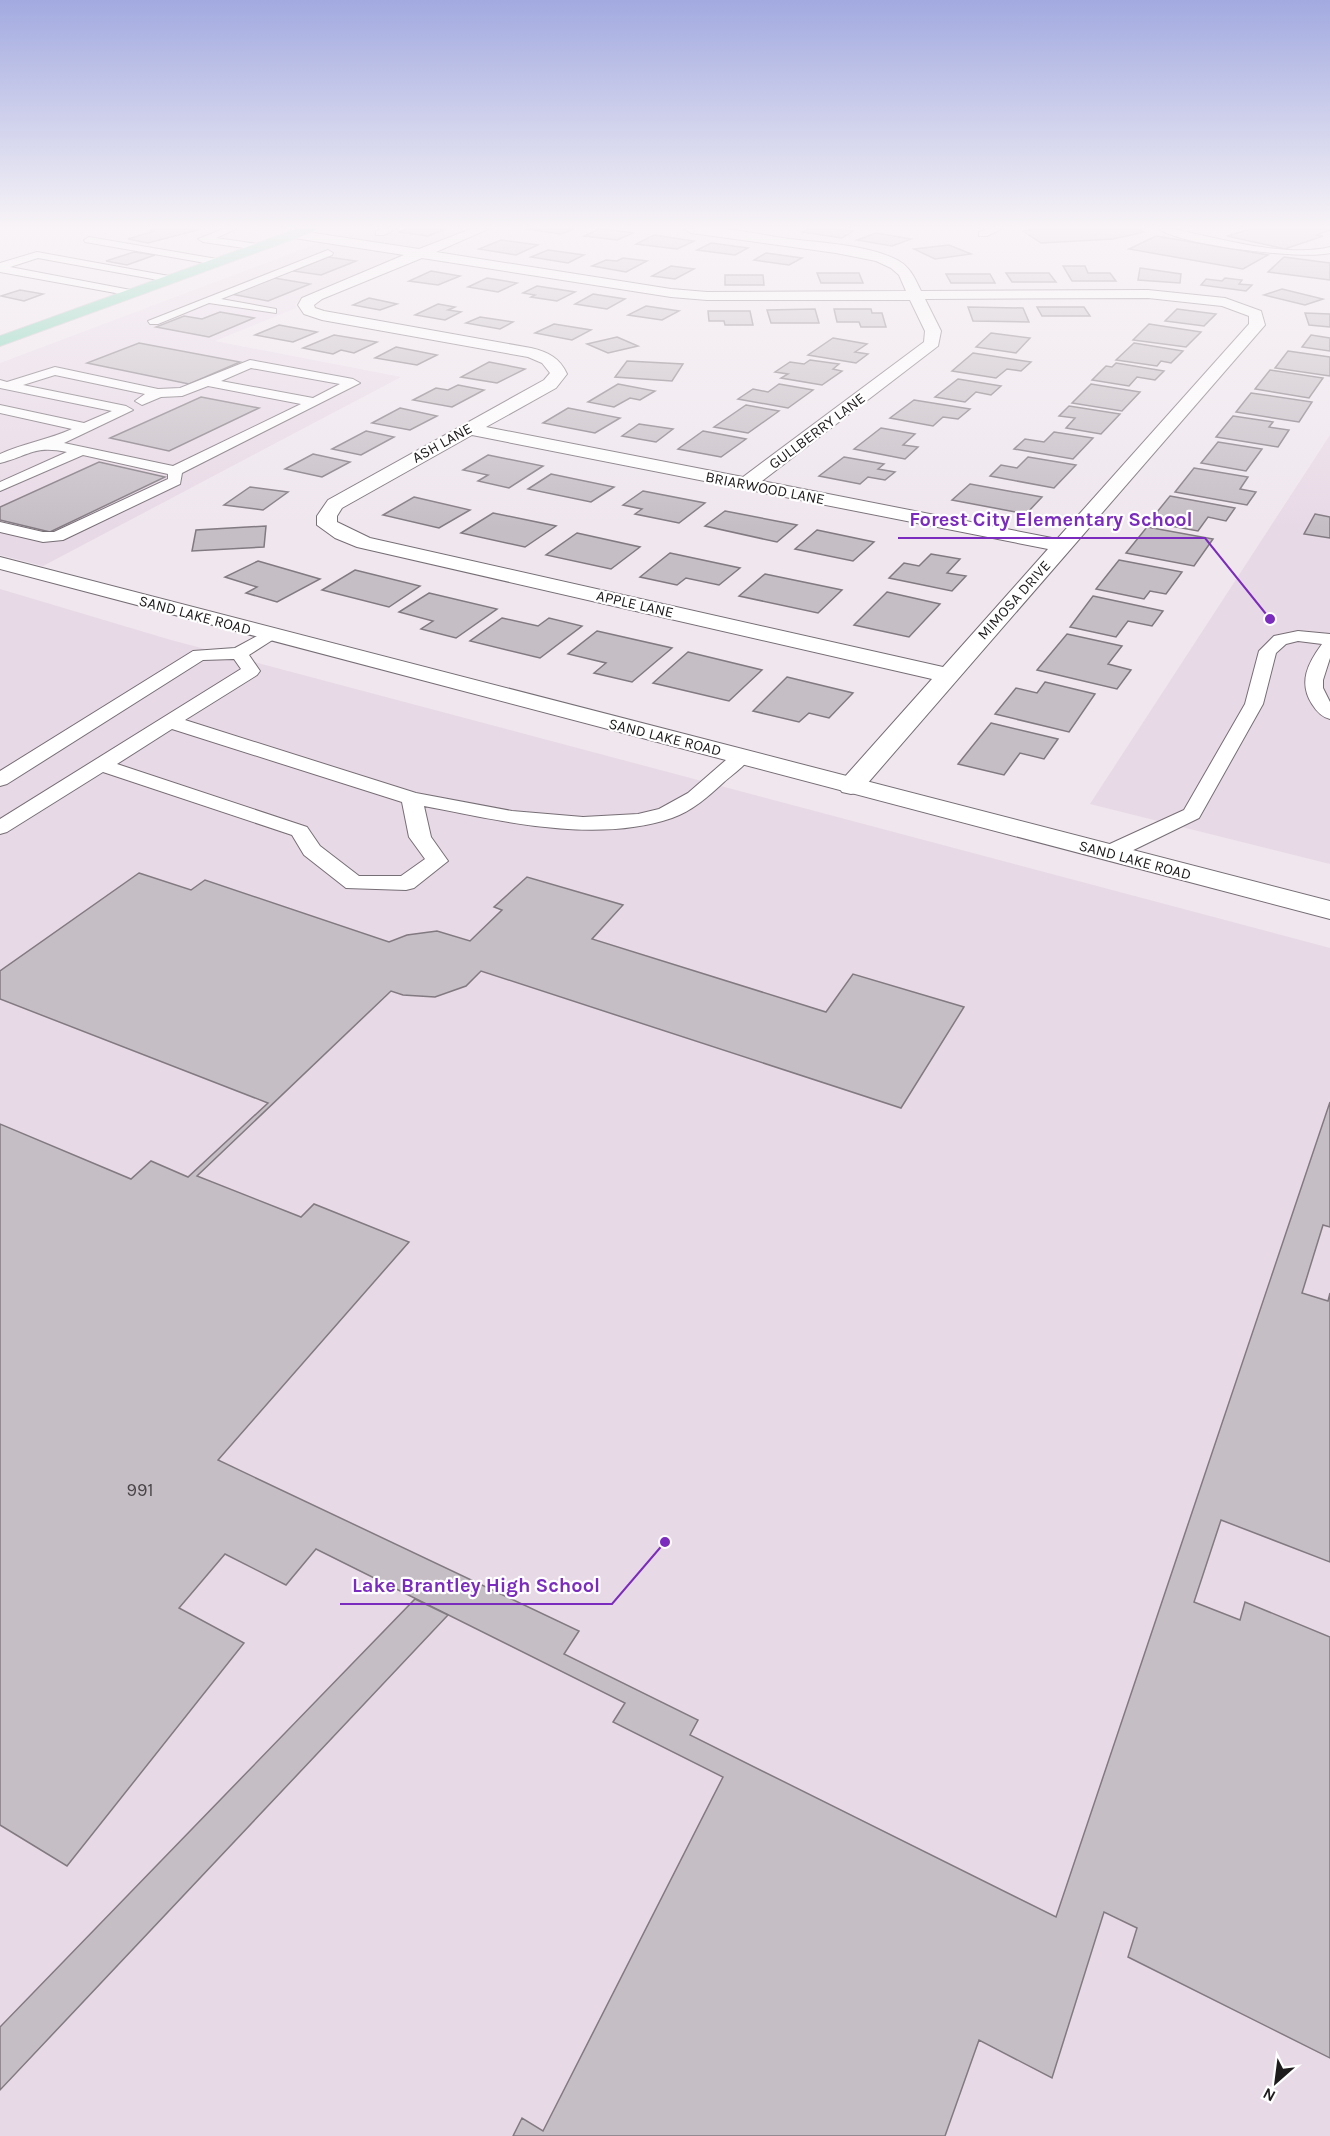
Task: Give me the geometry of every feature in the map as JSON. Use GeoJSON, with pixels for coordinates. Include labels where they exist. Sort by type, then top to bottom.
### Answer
{"type":"FeatureCollection","features":[{"type":"Feature","properties":{"kind":"main road"},"geometry":{"type":"LineString","coordinates":[[0,341],[33,329]]}},
{"type":"Feature","properties":{"kind":"street","name":"ASH LANE"},"geometry":{"type":"LineString","coordinates":[[327,525],[327,516],[335,504],[550,384],[559,374],[555,364],[544,356],[397,329]]}},
{"type":"Feature","properties":{"kind":"street","name":"GULLBERRY LANE"},"geometry":{"type":"LineString","coordinates":[[746,484],[932,343],[932,329]]}},
{"type":"Feature","properties":{"kind":"street","name":"MIMOSA DRIVE"},"geometry":{"type":"LineString","coordinates":[[851,786],[946,675],[1254,329]]}},
{"type":"Feature","properties":{"kind":"street","name":"BRIARWOOD LANE"},"geometry":{"type":"LineString","coordinates":[[468,429],[1062,546]]}},
{"type":"Feature","properties":{"kind":"street","name":"APPLE LANE"},"geometry":{"type":"LineString","coordinates":[[327,525],[364,543],[946,675]]}},
{"type":"Feature","properties":{"kind":"street","name":"SAND LAKE ROAD"},"geometry":{"type":"LineString","coordinates":[[0,563],[268,635],[1330,910]]}},
{"type":"Feature","properties":{"kind":"lane"},"geometry":{"type":"LineString","coordinates":[[2,386],[55,371],[158,393],[182,392],[250,364],[353,383],[175,471],[50,444]]}},
{"type":"Feature","properties":{"kind":"lane"},"geometry":{"type":"LineString","coordinates":[[207,382],[314,402]]}},
{"type":"Feature","properties":{"kind":"lane"},"geometry":{"type":"LineString","coordinates":[[2,386],[126,410]]}},
{"type":"Feature","properties":{"kind":"lane"},"geometry":{"type":"LineString","coordinates":[[0,459],[30,446],[50,444],[158,393]]}},
{"type":"Feature","properties":{"kind":"lane"},"geometry":{"type":"LineString","coordinates":[[0,409],[86,428]]}},
{"type":"Feature","properties":{"kind":"lane"},"geometry":{"type":"LineString","coordinates":[[0,488],[81,451]]}},
{"type":"Feature","properties":{"kind":"lane"},"geometry":{"type":"LineString","coordinates":[[0,527],[43,537],[57,537],[175,481],[175,471]]}},
{"type":"Feature","properties":{"kind":"lane"},"geometry":{"type":"LineString","coordinates":[[0,780],[199,655],[239,653],[268,635]]}},
{"type":"Feature","properties":{"kind":"lane"},"geometry":{"type":"LineString","coordinates":[[1109,853],[1192,814],[1254,704],[1269,651],[1280,640],[1298,636],[1330,639]]}},
{"type":"Feature","properties":{"kind":"lane"},"geometry":{"type":"LineString","coordinates":[[1326,703],[1312,678],[1322,655],[1330,645]]}},
{"type":"Feature","properties":{"kind":"lane"},"geometry":{"type":"LineString","coordinates":[[0,828],[251,671],[239,653]]}},
{"type":"Feature","properties":{"kind":"lane"},"geometry":{"type":"LineString","coordinates":[[171,722],[412,798],[512,818],[583,823],[638,820],[666,813],[695,797],[741,757]]}},
{"type":"Feature","properties":{"kind":"lane"},"geometry":{"type":"LineString","coordinates":[[101,765],[300,831],[312,850],[354,883],[406,883],[437,861],[420,837],[412,798]]}},
{"type":"Feature","properties":{"kind":"shaded area"},"geometry":{"type":"Polygon","coordinates":[[[91,329],[245,329],[215,341],[401,377],[43,566],[0,555],[0,363],[91,329]]]}},
{"type":"Feature","properties":{"kind":"shaded area"},"geometry":{"type":"Polygon","coordinates":[[[1330,435],[1330,864],[1090,804],[1330,435]]]}},
{"type":"Feature","properties":{"kind":"shaded area"},"geometry":{"type":"Polygon","coordinates":[[[0,589],[171,640],[1330,948],[1330,2136],[0,2136],[0,589]]]}},
{"type":"Feature","properties":{"kind":"building"},"geometry":{"type":"Polygon","coordinates":[[[165,329],[229,329],[209,337],[165,329]]]}},
{"type":"Feature","properties":{"kind":"building"},"geometry":{"type":"Polygon","coordinates":[[[270,329],[299,329],[317,332],[293,342],[255,335],[270,329]]]}},
{"type":"Feature","properties":{"kind":"building"},"geometry":{"type":"Polygon","coordinates":[[[544,329],[591,330],[572,340],[535,333],[544,329]]]}},
{"type":"Feature","properties":{"kind":"building"},"geometry":{"type":"Polygon","coordinates":[[[1144,329],[1179,329],[1201,332],[1186,347],[1133,340],[1144,329]]]}},
{"type":"Feature","properties":{"kind":"building"},"geometry":{"type":"Polygon","coordinates":[[[991,333],[1030,338],[1016,353],[976,347],[991,333]]]}},
{"type":"Feature","properties":{"kind":"building"},"geometry":{"type":"Polygon","coordinates":[[[334,335],[377,342],[354,353],[341,350],[333,354],[303,348],[334,335]]]}},
{"type":"Feature","properties":{"kind":"building"},"geometry":{"type":"Polygon","coordinates":[[[1311,335],[1330,338],[1330,351],[1302,347],[1311,335]]]}},
{"type":"Feature","properties":{"kind":"building"},"geometry":{"type":"Polygon","coordinates":[[[617,337],[638,346],[608,353],[587,344],[617,337]]]}},
{"type":"Feature","properties":{"kind":"building"},"geometry":{"type":"Polygon","coordinates":[[[833,338],[867,344],[855,352],[868,354],[856,363],[808,355],[833,338]]]}},
{"type":"Feature","properties":{"kind":"building"},"geometry":{"type":"Polygon","coordinates":[[[139,343],[240,362],[189,384],[87,363],[139,343]]]}},
{"type":"Feature","properties":{"kind":"building"},"geometry":{"type":"Polygon","coordinates":[[[1134,343],[1183,351],[1171,363],[1161,361],[1157,366],[1116,360],[1134,343]]]}},
{"type":"Feature","properties":{"kind":"building"},"geometry":{"type":"Polygon","coordinates":[[[396,347],[437,355],[417,365],[375,358],[396,347]]]}},
{"type":"Feature","properties":{"kind":"building"},"geometry":{"type":"Polygon","coordinates":[[[1288,351],[1330,357],[1330,376],[1275,368],[1288,351]]]}},
{"type":"Feature","properties":{"kind":"building"},"geometry":{"type":"Polygon","coordinates":[[[973,353],[1031,362],[1021,371],[1007,369],[996,378],[952,371],[973,353]]]}},
{"type":"Feature","properties":{"kind":"building"},"geometry":{"type":"Polygon","coordinates":[[[810,360],[839,364],[833,369],[842,371],[822,385],[781,378],[788,374],[775,372],[790,362],[804,364],[810,360]]]}},
{"type":"Feature","properties":{"kind":"building"},"geometry":{"type":"Polygon","coordinates":[[[627,361],[683,364],[672,381],[615,377],[627,361]]]}},
{"type":"Feature","properties":{"kind":"building"},"geometry":{"type":"Polygon","coordinates":[[[489,362],[525,369],[497,383],[461,377],[489,362]]]}},
{"type":"Feature","properties":{"kind":"building"},"geometry":{"type":"Polygon","coordinates":[[[1116,363],[1164,371],[1155,380],[1137,377],[1129,386],[1092,380],[1106,366],[1112,367],[1116,363]]]}},
{"type":"Feature","properties":{"kind":"building"},"geometry":{"type":"Polygon","coordinates":[[[1270,370],[1323,378],[1309,398],[1255,389],[1270,370]]]}},
{"type":"Feature","properties":{"kind":"building"},"geometry":{"type":"Polygon","coordinates":[[[958,379],[1001,386],[991,395],[976,392],[965,402],[935,397],[958,379]]]}},
{"type":"Feature","properties":{"kind":"building"},"geometry":{"type":"Polygon","coordinates":[[[618,384],[655,391],[640,400],[630,398],[614,407],[588,402],[618,384]]]}},
{"type":"Feature","properties":{"kind":"building"},"geometry":{"type":"Polygon","coordinates":[[[779,384],[813,390],[788,408],[738,399],[753,389],[768,392],[779,384]]]}},
{"type":"Feature","properties":{"kind":"building"},"geometry":{"type":"Polygon","coordinates":[[[1091,384],[1140,392],[1122,411],[1072,403],[1091,384]]]}},
{"type":"Feature","properties":{"kind":"building"},"geometry":{"type":"Polygon","coordinates":[[[458,385],[484,390],[452,407],[413,400],[436,388],[448,390],[458,385]]]}},
{"type":"Feature","properties":{"kind":"building"},"geometry":{"type":"Polygon","coordinates":[[[1251,393],[1312,402],[1299,422],[1236,412],[1251,393]]]}},
{"type":"Feature","properties":{"kind":"building"},"geometry":{"type":"Polygon","coordinates":[[[201,397],[259,408],[169,451],[110,438],[201,397]]]}},
{"type":"Feature","properties":{"kind":"building"},"geometry":{"type":"Polygon","coordinates":[[[914,400],[970,409],[958,419],[943,417],[933,426],[890,418],[914,400]]]}},
{"type":"Feature","properties":{"kind":"building"},"geometry":{"type":"Polygon","coordinates":[[[746,405],[779,411],[748,433],[714,427],[746,405]]]}},
{"type":"Feature","properties":{"kind":"building"},"geometry":{"type":"Polygon","coordinates":[[[1069,406],[1120,414],[1101,434],[1066,428],[1075,418],[1059,416],[1069,406]]]}},
{"type":"Feature","properties":{"kind":"building"},"geometry":{"type":"Polygon","coordinates":[[[400,408],[437,416],[410,430],[372,423],[400,408]]]}},
{"type":"Feature","properties":{"kind":"building"},"geometry":{"type":"Polygon","coordinates":[[[568,408],[620,418],[595,433],[543,423],[568,408]]]}},
{"type":"Feature","properties":{"kind":"building"},"geometry":{"type":"Polygon","coordinates":[[[1233,416],[1273,422],[1269,427],[1289,430],[1278,447],[1216,437],[1233,416]]]}},
{"type":"Feature","properties":{"kind":"building"},"geometry":{"type":"Polygon","coordinates":[[[639,424],[673,429],[656,442],[622,436],[639,424]]]}},
{"type":"Feature","properties":{"kind":"building"},"geometry":{"type":"Polygon","coordinates":[[[881,428],[915,434],[903,445],[918,447],[905,459],[854,449],[881,428]]]}},
{"type":"Feature","properties":{"kind":"building"},"geometry":{"type":"Polygon","coordinates":[[[366,431],[394,437],[361,455],[332,449],[366,431]]]}},
{"type":"Feature","properties":{"kind":"building"},"geometry":{"type":"Polygon","coordinates":[[[703,431],[746,439],[721,457],[678,449],[703,431]]]}},
{"type":"Feature","properties":{"kind":"building"},"geometry":{"type":"Polygon","coordinates":[[[1054,432],[1093,438],[1073,459],[1014,449],[1025,439],[1044,442],[1054,432]]]}},
{"type":"Feature","properties":{"kind":"building"},"geometry":{"type":"Polygon","coordinates":[[[1218,442],[1262,449],[1246,471],[1201,463],[1218,442]]]}},
{"type":"Feature","properties":{"kind":"building"},"geometry":{"type":"Polygon","coordinates":[[[313,454],[350,462],[322,477],[285,469],[313,454]]]}},
{"type":"Feature","properties":{"kind":"building"},"geometry":{"type":"Polygon","coordinates":[[[488,455],[543,466],[509,488],[478,481],[488,475],[463,470],[488,455]]]}},
{"type":"Feature","properties":{"kind":"building"},"geometry":{"type":"Polygon","coordinates":[[[844,457],[884,464],[878,469],[895,472],[885,480],[868,477],[860,484],[819,476],[844,457]]]}},
{"type":"Feature","properties":{"kind":"building"},"geometry":{"type":"Polygon","coordinates":[[[1028,457],[1076,465],[1054,488],[990,476],[1001,465],[1017,468],[1028,457]]]}},
{"type":"Feature","properties":{"kind":"building"},"geometry":{"type":"Polygon","coordinates":[[[99,462],[165,477],[50,532],[0,520],[0,507],[99,462]]]}},
{"type":"Feature","properties":{"kind":"building"},"geometry":{"type":"Polygon","coordinates":[[[1194,468],[1248,477],[1240,489],[1256,492],[1247,505],[1175,492],[1194,468]]]}},
{"type":"Feature","properties":{"kind":"building"},"geometry":{"type":"Polygon","coordinates":[[[551,474],[614,487],[591,502],[528,489],[551,474]]]}},
{"type":"Feature","properties":{"kind":"building"},"geometry":{"type":"Polygon","coordinates":[[[970,484],[1042,497],[1026,514],[952,500],[970,484]]]}},
{"type":"Feature","properties":{"kind":"building"},"geometry":{"type":"Polygon","coordinates":[[[250,487],[288,492],[263,510],[224,505],[250,487]]]}},
{"type":"Feature","properties":{"kind":"building"},"geometry":{"type":"Polygon","coordinates":[[[643,491],[705,503],[679,523],[635,514],[642,509],[623,505],[643,491]]]}},
{"type":"Feature","properties":{"kind":"building"},"geometry":{"type":"Polygon","coordinates":[[[1170,496],[1235,508],[1226,521],[1208,517],[1198,531],[1149,522],[1170,496]]]}},
{"type":"Feature","properties":{"kind":"building"},"geometry":{"type":"Polygon","coordinates":[[[414,497],[470,510],[439,528],[383,515],[414,497]]]}},
{"type":"Feature","properties":{"kind":"building"},"geometry":{"type":"Polygon","coordinates":[[[725,511],[797,525],[777,542],[705,526],[725,511]]]}},
{"type":"Feature","properties":{"kind":"building"},"geometry":{"type":"Polygon","coordinates":[[[493,513],[556,526],[525,547],[461,533],[493,513]]]}},
{"type":"Feature","properties":{"kind":"building"},"geometry":{"type":"Polygon","coordinates":[[[1315,514],[1330,517],[1330,538],[1304,534],[1315,514]]]}},
{"type":"Feature","properties":{"kind":"building"},"geometry":{"type":"Polygon","coordinates":[[[266,526],[264,547],[192,551],[196,530],[266,526]]]}},
{"type":"Feature","properties":{"kind":"building"},"geometry":{"type":"Polygon","coordinates":[[[1147,527],[1213,539],[1194,566],[1126,553],[1147,527]]]}},
{"type":"Feature","properties":{"kind":"building"},"geometry":{"type":"Polygon","coordinates":[[[817,530],[874,542],[853,561],[795,549],[817,530]]]}},
{"type":"Feature","properties":{"kind":"building"},"geometry":{"type":"Polygon","coordinates":[[[577,533],[640,547],[611,569],[546,555],[577,533]]]}},
{"type":"Feature","properties":{"kind":"building"},"geometry":{"type":"Polygon","coordinates":[[[670,553],[740,568],[719,585],[686,578],[677,585],[640,577],[670,553]]]}},
{"type":"Feature","properties":{"kind":"building"},"geometry":{"type":"Polygon","coordinates":[[[931,554],[960,559],[947,573],[966,576],[952,591],[889,578],[904,563],[919,566],[931,554]]]}},
{"type":"Feature","properties":{"kind":"building"},"geometry":{"type":"Polygon","coordinates":[[[1119,560],[1182,572],[1166,594],[1150,591],[1144,599],[1096,589],[1119,560]]]}},
{"type":"Feature","properties":{"kind":"building"},"geometry":{"type":"Polygon","coordinates":[[[258,561],[320,579],[277,602],[246,593],[257,587],[225,577],[258,561]]]}},
{"type":"Feature","properties":{"kind":"building"},"geometry":{"type":"Polygon","coordinates":[[[355,570],[420,586],[389,607],[322,590],[355,570]]]}},
{"type":"Feature","properties":{"kind":"building"},"geometry":{"type":"Polygon","coordinates":[[[765,574],[842,590],[818,613],[739,596],[765,574]]]}},
{"type":"Feature","properties":{"kind":"building"},"geometry":{"type":"Polygon","coordinates":[[[887,592],[940,604],[909,637],[854,625],[887,592]]]}},
{"type":"Feature","properties":{"kind":"building"},"geometry":{"type":"Polygon","coordinates":[[[429,593],[497,609],[456,638],[421,629],[433,621],[399,612],[429,593]]]}},
{"type":"Feature","properties":{"kind":"building"},"geometry":{"type":"Polygon","coordinates":[[[1093,596],[1163,611],[1152,626],[1128,621],[1116,637],[1070,627],[1093,596]]]}},
{"type":"Feature","properties":{"kind":"building"},"geometry":{"type":"Polygon","coordinates":[[[502,618],[538,626],[549,618],[582,626],[540,658],[470,641],[502,618]]]}},
{"type":"Feature","properties":{"kind":"building"},"geometry":{"type":"Polygon","coordinates":[[[597,631],[672,648],[632,682],[594,673],[606,663],[568,654],[597,631]]]}},
{"type":"Feature","properties":{"kind":"building"},"geometry":{"type":"Polygon","coordinates":[[[1067,634],[1122,646],[1108,664],[1131,670],[1117,689],[1037,670],[1067,634]]]}},
{"type":"Feature","properties":{"kind":"building"},"geometry":{"type":"Polygon","coordinates":[[[688,652],[762,670],[729,701],[653,683],[688,652]]]}},
{"type":"Feature","properties":{"kind":"building"},"geometry":{"type":"Polygon","coordinates":[[[787,677],[853,693],[829,718],[809,713],[799,722],[753,711],[787,677]]]}},
{"type":"Feature","properties":{"kind":"building"},"geometry":{"type":"Polygon","coordinates":[[[1045,682],[1095,694],[1069,732],[995,714],[1016,688],[1037,693],[1045,682]]]}},
{"type":"Feature","properties":{"kind":"building"},"geometry":{"type":"Polygon","coordinates":[[[991,723],[1058,739],[1044,759],[1020,753],[1004,775],[958,764],[991,723]]]}},
{"type":"Feature","properties":{"kind":"building"},"geometry":{"type":"Polygon","coordinates":[[[139,873],[191,890],[205,880],[389,942],[407,935],[437,931],[470,941],[502,910],[494,907],[527,877],[623,905],[592,939],[826,1012],[853,974],[964,1007],[901,1108],[481,971],[466,986],[435,997],[403,995],[391,991],[197,1176],[301,1217],[314,1204],[409,1242],[218,1460],[579,1631],[564,1654],[698,1720],[690,1735],[1056,1917],[1330,1102],[1330,1227],[1323,1225],[1302,1293],[1328,1301],[1330,1293],[1330,1562],[1221,1520],[1194,1602],[1240,1620],[1245,1602],[1330,1637],[1330,2058],[1128,1957],[1137,1928],[1104,1912],[1052,2078],[979,2040],[945,2136],[513,2136],[522,2118],[543,2131],[723,1777],[613,1722],[625,1703],[316,1549],[286,1585],[225,1554],[179,1608],[244,1643],[67,1866],[0,1825],[0,1124],[131,1179],[151,1161],[188,1177],[268,1103],[0,999],[0,971],[139,873]]]}},
{"type":"Feature","properties":{"kind":"building"},"geometry":{"type":"Polygon","coordinates":[[[415,1599],[448,1615],[0,2090],[0,2027],[415,1599]]]}},
{"type":"Feature","properties":{"kind":"place","name":"Forest City Elementary School"},"geometry":{"type":"Point","coordinates":[1270,619]}},
{"type":"Feature","properties":{"kind":"place","name":"Lake Brantley High School"},"geometry":{"type":"Point","coordinates":[665,1542]}}]}
